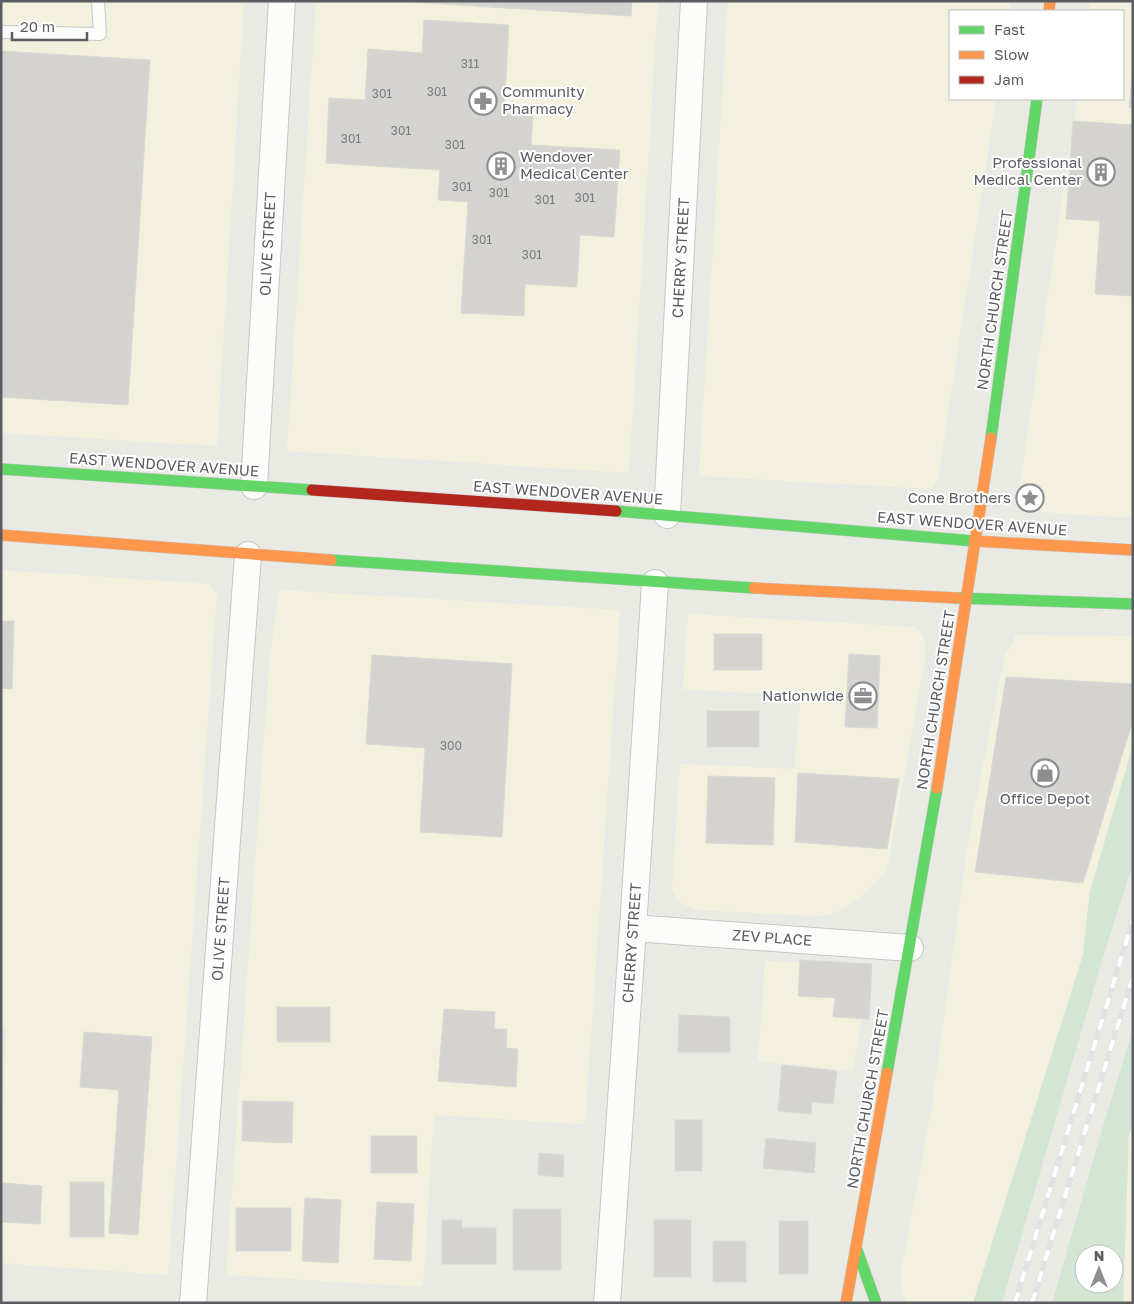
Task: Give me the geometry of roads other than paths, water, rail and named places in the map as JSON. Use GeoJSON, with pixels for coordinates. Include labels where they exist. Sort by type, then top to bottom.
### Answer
{"type":"FeatureCollection","features":[{"type":"Feature","properties":{"kind":"main road","name":"NORTH CHURCH STREET"},"geometry":{"type":"LineString","coordinates":[[846,1303],[910,948],[967,600],[1037,100]]}},
{"type":"Feature","properties":{"kind":"main road","name":"EAST WENDOVER AVENUE"},"geometry":{"type":"LineString","coordinates":[[1,469],[667,516],[976,541],[1133,550]]}},
{"type":"Feature","properties":{"kind":"main road"},"geometry":{"type":"LineString","coordinates":[[1,535],[248,555],[655,583],[967,600],[1133,604]]}},
{"type":"Feature","properties":{"kind":"main road"},"geometry":{"type":"LineString","coordinates":[[856,1248],[876,1303]]}},
{"type":"Feature","properties":{"kind":"street","name":"OLIVE STREET"},"geometry":{"type":"LineString","coordinates":[[254,486],[282,1]]}},
{"type":"Feature","properties":{"kind":"street","name":"CHERRY STREET"},"geometry":{"type":"LineString","coordinates":[[667,516],[694,1]]}},
{"type":"Feature","properties":{"kind":"street","name":"OLIVE STREET"},"geometry":{"type":"LineString","coordinates":[[193,1303],[248,555]]}},
{"type":"Feature","properties":{"kind":"street","name":"CHERRY STREET"},"geometry":{"type":"LineString","coordinates":[[607,1303],[655,583]]}},
{"type":"Feature","properties":{"kind":"street","name":"ZEV PLACE"},"geometry":{"type":"LineString","coordinates":[[633,928],[910,948]]}},
{"type":"Feature","properties":{"kind":"lane"},"geometry":{"type":"LineString","coordinates":[[1,32],[100,34],[98,1]]}},
{"type":"Feature","properties":{"kind":"railway"},"geometry":{"type":"LineString","coordinates":[[1015,1303],[1133,920]]}},
{"type":"Feature","properties":{"kind":"railway"},"geometry":{"type":"LineString","coordinates":[[1032,1303],[1133,976]]}},
{"type":"Feature","properties":{"kind":"place","name":"Community Pharmacy"},"geometry":{"type":"Point","coordinates":[483,101]}},
{"type":"Feature","properties":{"kind":"place","name":"Wendover Medical Center"},"geometry":{"type":"Point","coordinates":[501,166]}},
{"type":"Feature","properties":{"kind":"place","name":"Professional Medical Center"},"geometry":{"type":"Point","coordinates":[1101,172]}},
{"type":"Feature","properties":{"kind":"place","name":"Cone Brothers"},"geometry":{"type":"Point","coordinates":[1030,498]}},
{"type":"Feature","properties":{"kind":"place","name":"Nationwide"},"geometry":{"type":"Point","coordinates":[863,696]}},
{"type":"Feature","properties":{"kind":"place","name":"Office Depot"},"geometry":{"type":"Point","coordinates":[1045,773]}}]}
